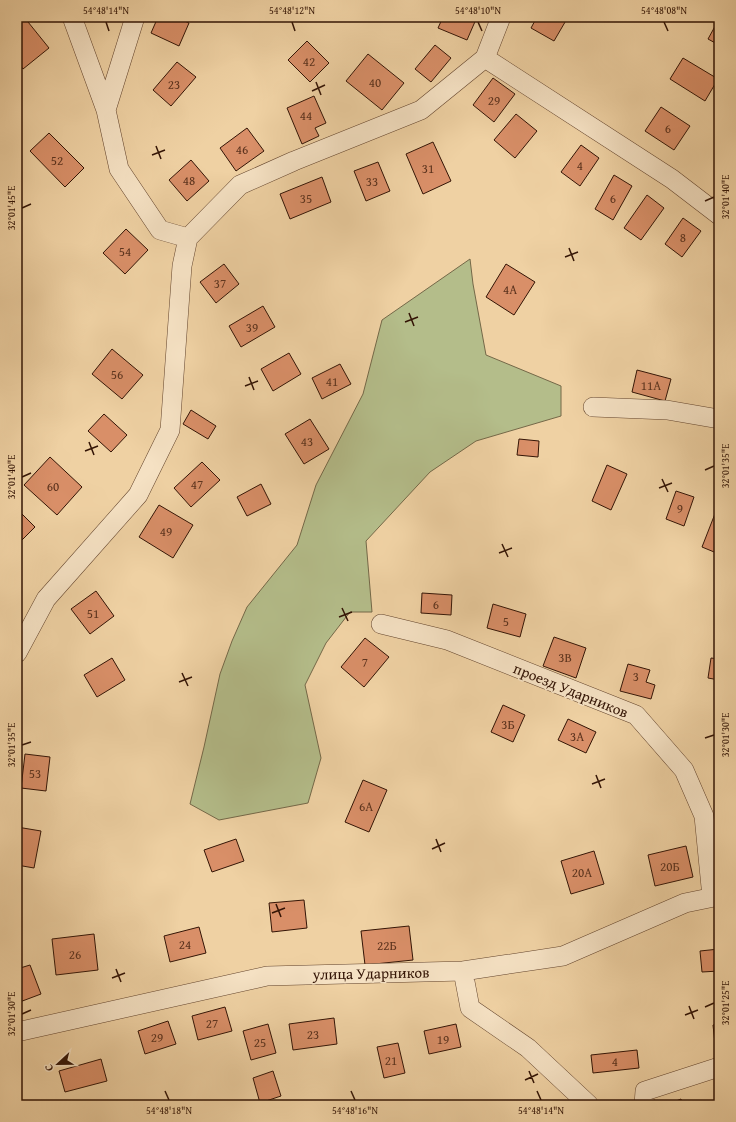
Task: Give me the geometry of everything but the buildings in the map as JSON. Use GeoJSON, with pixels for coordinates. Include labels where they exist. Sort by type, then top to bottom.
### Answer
{"type":"FeatureCollection","features":[{"type":"Feature","properties":{"kind":"street"},"geometry":{"type":"LineString","coordinates":[[72,17],[106,110],[118,169],[160,230],[188,238]]}},
{"type":"Feature","properties":{"kind":"street"},"geometry":{"type":"LineString","coordinates":[[106,110],[135,17]]}},
{"type":"Feature","properties":{"kind":"street"},"geometry":{"type":"LineString","coordinates":[[17,653],[46,599],[138,496],[170,430],[182,266],[188,238],[240,185],[294,161],[421,110],[485,58],[501,17]]}},
{"type":"Feature","properties":{"kind":"street"},"geometry":{"type":"LineString","coordinates":[[485,58],[672,179],[719,215]]}},
{"type":"Feature","properties":{"kind":"street"},"geometry":{"type":"LineString","coordinates":[[592,407],[667,410],[719,420]]}},
{"type":"Feature","properties":{"kind":"street","name":"проезд Ударников"},"geometry":{"type":"LineString","coordinates":[[381,624],[447,640],[636,715],[684,770],[704,816],[716,897]]}},
{"type":"Feature","properties":{"kind":"street","name":"улица Ударников"},"geometry":{"type":"LineString","coordinates":[[17,1032],[267,976],[463,971],[564,956],[685,903],[716,897]]}},
{"type":"Feature","properties":{"kind":"street"},"geometry":{"type":"LineString","coordinates":[[463,971],[470,1008],[528,1048],[589,1105]]}},
{"type":"Feature","properties":{"kind":"street"},"geometry":{"type":"LineString","coordinates":[[644,1105],[644,1092],[719,1068]]}},
{"type":"Feature","properties":{"kind":"green space"},"geometry":{"type":"Polygon","coordinates":[[[470,259],[486,355],[561,386],[561,416],[476,441],[430,472],[366,541],[372,612],[350,612],[326,643],[305,685],[321,758],[308,803],[219,820],[190,804],[220,674],[232,641],[247,607],[297,545],[316,485],[363,394],[382,320],[470,259]]]}}]}
